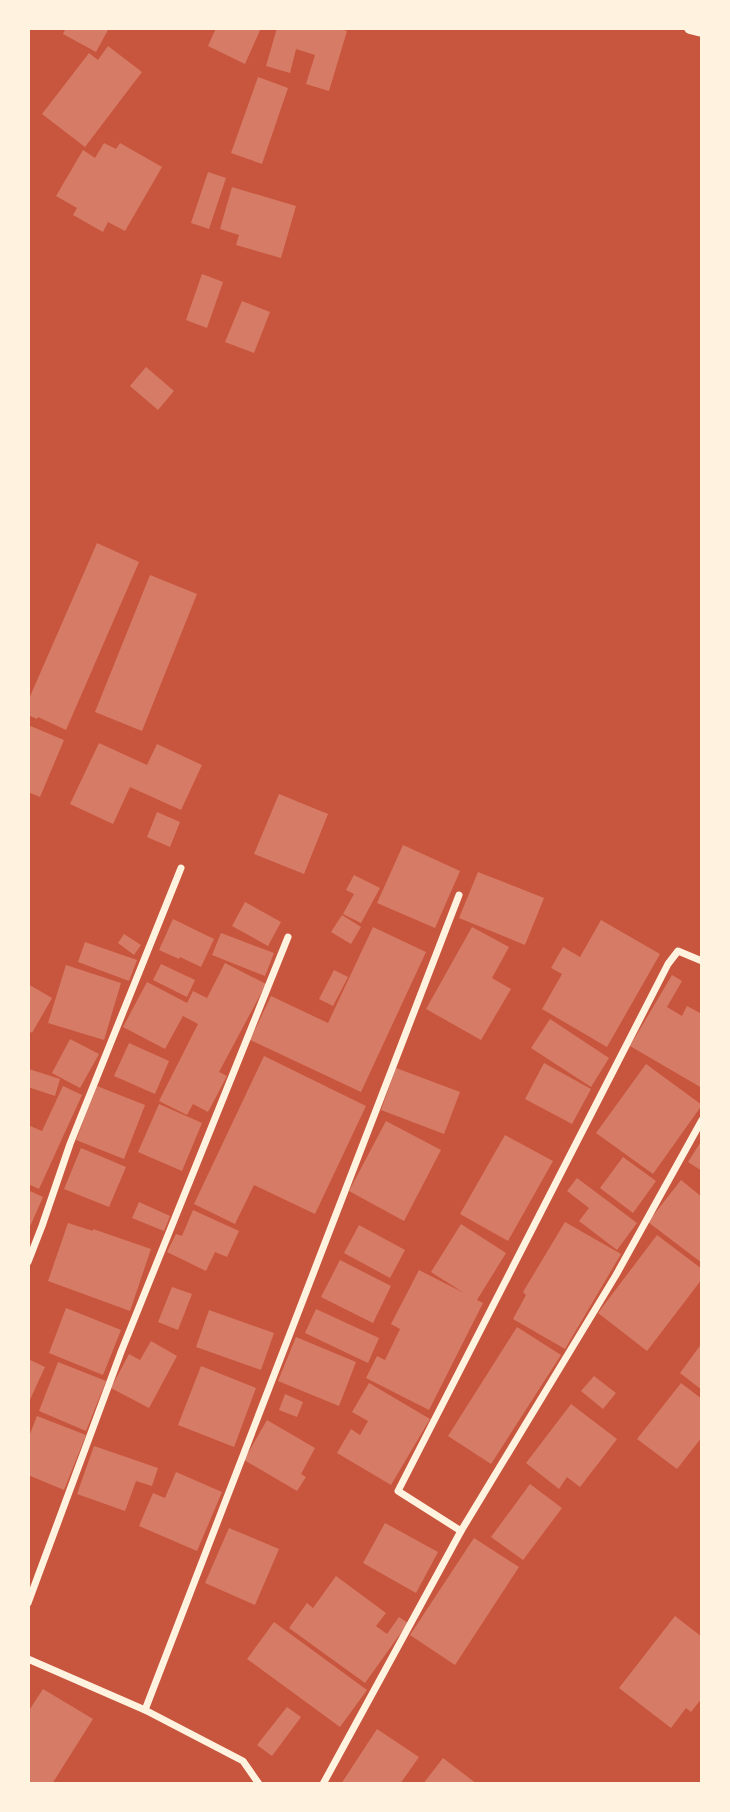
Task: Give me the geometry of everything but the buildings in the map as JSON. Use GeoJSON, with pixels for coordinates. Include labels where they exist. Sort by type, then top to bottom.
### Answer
{"type":"FeatureCollection","features":[{"type":"Feature","properties":{"kind":"street"},"geometry":{"type":"LineString","coordinates":[[691,28],[702,31]]}},
{"type":"Feature","properties":{"kind":"street"},"geometry":{"type":"LineString","coordinates":[[28,1262],[69,1144],[181,868]]}},
{"type":"Feature","properties":{"kind":"street"},"geometry":{"type":"LineString","coordinates":[[145,1710],[459,895]]}},
{"type":"Feature","properties":{"kind":"street"},"geometry":{"type":"LineString","coordinates":[[28,1603],[121,1352],[288,937]]}},
{"type":"Feature","properties":{"kind":"street"},"geometry":{"type":"LineString","coordinates":[[461,1531],[398,1491],[668,964],[678,951],[702,961]]}},
{"type":"Feature","properties":{"kind":"street"},"geometry":{"type":"LineString","coordinates":[[323,1784],[461,1531],[616,1275],[702,1120]]}},
{"type":"Feature","properties":{"kind":"street"},"geometry":{"type":"LineString","coordinates":[[28,1659],[145,1710],[243,1761],[259,1784]]}}]}
